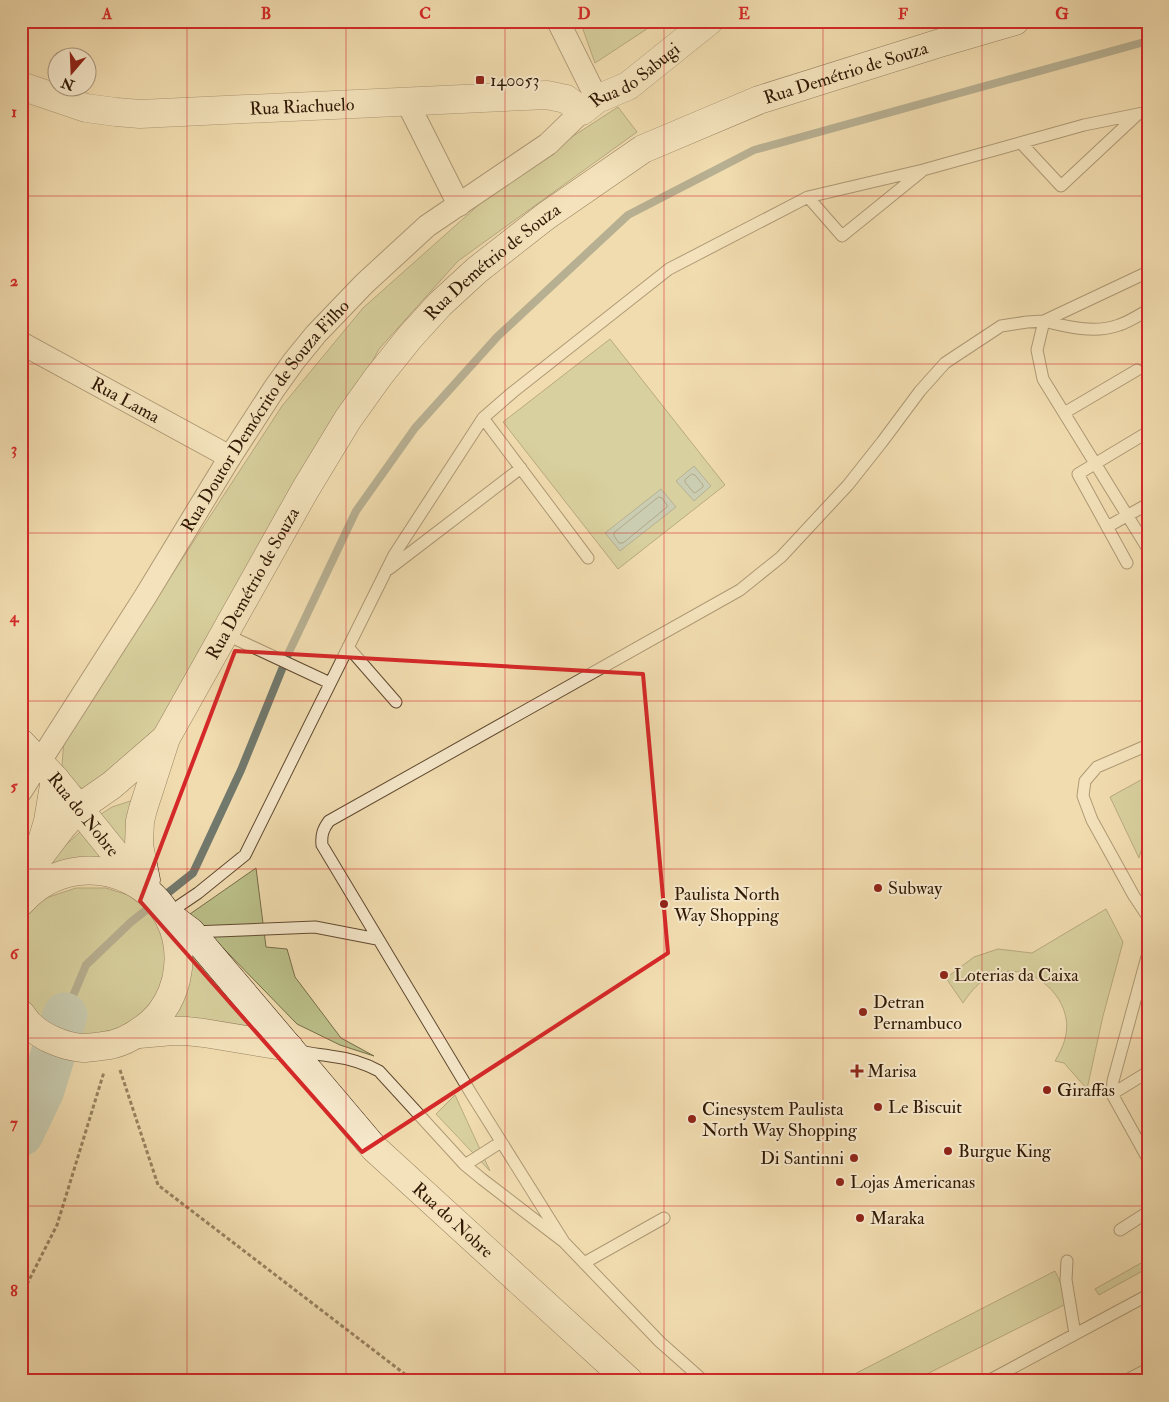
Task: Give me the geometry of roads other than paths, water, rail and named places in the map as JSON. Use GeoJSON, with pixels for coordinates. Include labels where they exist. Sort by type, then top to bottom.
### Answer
{"type":"FeatureCollection","features":[{"type":"Feature","properties":{"kind":"main road","name":"Rua do Sabugi"},"geometry":{"type":"LineString","coordinates":[[590,105],[628,86],[709,21]]}},
{"type":"Feature","properties":{"kind":"main road","name":"Rua Demétrio de Souza"},"geometry":{"type":"LineString","coordinates":[[152,895],[140,845],[140,821],[166,738],[348,418],[410,337],[440,304],[478,270],[546,216],[642,148],[759,100],[1016,21]]}},
{"type":"Feature","properties":{"kind":"main road","name":"Rua Riachuelo"},"geometry":{"type":"LineString","coordinates":[[21,86],[86,108],[140,114],[548,95],[590,105]]}},
{"type":"Feature","properties":{"kind":"main road","name":"Rua Demétrio de Souza"},"geometry":{"type":"LineString","coordinates":[[21,895],[36,861],[79,808],[112,784],[166,738]]}},
{"type":"Feature","properties":{"kind":"main road","name":"Rua do Nobre"},"geometry":{"type":"LineString","coordinates":[[21,743],[79,808],[152,895],[191,932],[374,1148],[628,1381]]}},
{"type":"Feature","properties":{"kind":"main road"},"geometry":{"type":"LineString","coordinates":[[36,861],[48,821],[47,771]]}},
{"type":"Feature","properties":{"kind":"main road"},"geometry":{"type":"LineString","coordinates":[[21,902],[29,893],[46,881],[65,873],[86,870],[106,871],[126,878],[152,895],[177,939],[179,966],[173,993],[159,1016],[139,1034]]}},
{"type":"Feature","properties":{"kind":"main road"},"geometry":{"type":"LineString","coordinates":[[27,1023],[57,1042],[83,1048],[112,1046],[139,1034],[172,1030],[204,1033],[289,1047]]}},
{"type":"Feature","properties":{"kind":"street"},"geometry":{"type":"LineString","coordinates":[[558,21],[590,105]]}},
{"type":"Feature","properties":{"kind":"street"},"geometry":{"type":"LineString","coordinates":[[407,102],[459,205]]}},
{"type":"Feature","properties":{"kind":"street","name":"Rua Doutor Demócrito de Souza Filho"},"geometry":{"type":"LineString","coordinates":[[21,791],[47,771],[145,597],[230,457],[274,389],[316,334],[364,284],[427,226],[548,144],[590,105]]}},
{"type":"Feature","properties":{"kind":"street","name":"Rua Lama"},"geometry":{"type":"LineString","coordinates":[[21,342],[230,457]]}},
{"type":"Feature","properties":{"kind":"lane"},"geometry":{"type":"LineString","coordinates":[[1021,142],[1061,186],[1143,113]]}},
{"type":"Feature","properties":{"kind":"lane"},"geometry":{"type":"LineString","coordinates":[[152,895],[198,893],[245,855],[394,555],[483,418],[520,386],[669,269],[808,197],[923,170],[1084,125],[1143,113]]}},
{"type":"Feature","properties":{"kind":"lane"},"geometry":{"type":"LineString","coordinates":[[808,197],[842,236],[923,170]]}},
{"type":"Feature","properties":{"kind":"lane"},"geometry":{"type":"LineString","coordinates":[[1044,321],[1148,272]]}},
{"type":"Feature","properties":{"kind":"lane"},"geometry":{"type":"LineString","coordinates":[[564,1242],[377,939],[322,845],[324,828],[329,821],[740,590],[781,556],[848,485],[920,391],[945,363],[1001,326],[1044,321],[1083,329],[1106,329],[1122,324],[1148,310]]}},
{"type":"Feature","properties":{"kind":"lane"},"geometry":{"type":"LineString","coordinates":[[1044,321],[1037,350],[1043,379],[1148,549]]}},
{"type":"Feature","properties":{"kind":"lane"},"geometry":{"type":"LineString","coordinates":[[1064,413],[1137,370]]}},
{"type":"Feature","properties":{"kind":"lane"},"geometry":{"type":"LineString","coordinates":[[483,418],[588,558]]}},
{"type":"Feature","properties":{"kind":"lane"},"geometry":{"type":"LineString","coordinates":[[1127,563],[1078,474],[1148,432]]}},
{"type":"Feature","properties":{"kind":"lane"},"geometry":{"type":"LineString","coordinates":[[386,571],[521,468]]}},
{"type":"Feature","properties":{"kind":"lane"},"geometry":{"type":"LineString","coordinates":[[1107,527],[1148,504]]}},
{"type":"Feature","properties":{"kind":"lane"},"geometry":{"type":"LineString","coordinates":[[225,634],[330,683]]}},
{"type":"Feature","properties":{"kind":"lane"},"geometry":{"type":"LineString","coordinates":[[348,647],[396,702]]}},
{"type":"Feature","properties":{"kind":"lane"},"geometry":{"type":"LineString","coordinates":[[1148,745],[1097,767],[1085,781],[1083,796],[1092,820],[1134,896],[1148,917]]}},
{"type":"Feature","properties":{"kind":"lane"},"geometry":{"type":"LineString","coordinates":[[191,932],[315,928],[377,939]]}},
{"type":"Feature","properties":{"kind":"lane"},"geometry":{"type":"LineString","coordinates":[[1148,953],[1112,1094],[1144,1142],[1148,1159]]}},
{"type":"Feature","properties":{"kind":"lane"},"geometry":{"type":"LineString","coordinates":[[289,1047],[310,1054],[367,1064],[379,1071],[465,1165],[564,1242],[660,1342],[704,1381]]}},
{"type":"Feature","properties":{"kind":"lane"},"geometry":{"type":"LineString","coordinates":[[1112,1094],[1148,1072]]}},
{"type":"Feature","properties":{"kind":"lane"},"geometry":{"type":"LineString","coordinates":[[465,1165],[501,1142]]}},
{"type":"Feature","properties":{"kind":"lane"},"geometry":{"type":"LineString","coordinates":[[1120,1230],[1148,1212]]}},
{"type":"Feature","properties":{"kind":"lane"},"geometry":{"type":"LineString","coordinates":[[584,1263],[664,1218]]}},
{"type":"Feature","properties":{"kind":"lane"},"geometry":{"type":"LineString","coordinates":[[1067,1261],[1066,1280],[1075,1334]]}},
{"type":"Feature","properties":{"kind":"lane"},"geometry":{"type":"LineString","coordinates":[[988,1381],[1148,1295]]}},
{"type":"Feature","properties":{"kind":"lane"},"geometry":{"type":"LineString","coordinates":[[1125,1381],[1148,1369]]}},
{"type":"Feature","properties":{"kind":"water"},"geometry":{"type":"Polygon","coordinates":[[[694,466],[711,486],[694,501],[676,481],[694,466]]]}},
{"type":"Feature","properties":{"kind":"water"},"geometry":{"type":"Polygon","coordinates":[[[661,489],[676,507],[620,551],[605,533],[661,489]]]}},
{"type":"Feature","properties":{"kind":"waterway"},"geometry":{"type":"LineString","coordinates":[[65,1015],[86,965],[131,922],[193,873],[241,770],[289,652],[356,511],[415,428],[497,337],[628,215],[754,150],[1148,41]]}},
{"type":"Feature","properties":{"kind":"waterway"},"geometry":{"type":"LineString","coordinates":[[21,1134],[42,1090],[65,1015]]}},
{"type":"Feature","properties":{"kind":"place","name":"140053"},"geometry":{"type":"Point","coordinates":[480,80]}},
{"type":"Feature","properties":{"kind":"place","name":"Subway"},"geometry":{"type":"Point","coordinates":[878,888]}},
{"type":"Feature","properties":{"kind":"place","name":"Paulista North Way Shopping"},"geometry":{"type":"Point","coordinates":[664,904]}},
{"type":"Feature","properties":{"kind":"place","name":"Loterias da Caixa"},"geometry":{"type":"Point","coordinates":[944,975]}},
{"type":"Feature","properties":{"kind":"place","name":"Detran Pernambuco"},"geometry":{"type":"Point","coordinates":[863,1012]}},
{"type":"Feature","properties":{"kind":"place","name":"Marisa"},"geometry":{"type":"Point","coordinates":[857,1071]}},
{"type":"Feature","properties":{"kind":"place","name":"Giraffas"},"geometry":{"type":"Point","coordinates":[1047,1090]}},
{"type":"Feature","properties":{"kind":"place","name":"Le Biscuit"},"geometry":{"type":"Point","coordinates":[878,1107]}},
{"type":"Feature","properties":{"kind":"place","name":"Cinesystem Paulista North Way Shopping"},"geometry":{"type":"Point","coordinates":[692,1119]}},
{"type":"Feature","properties":{"kind":"place","name":"Burgue King"},"geometry":{"type":"Point","coordinates":[948,1151]}},
{"type":"Feature","properties":{"kind":"place","name":"Di Santinni"},"geometry":{"type":"Point","coordinates":[854,1158]}},
{"type":"Feature","properties":{"kind":"place","name":"Lojas Americanas"},"geometry":{"type":"Point","coordinates":[840,1182]}},
{"type":"Feature","properties":{"kind":"place","name":"Maraka"},"geometry":{"type":"Point","coordinates":[860,1218]}}]}
